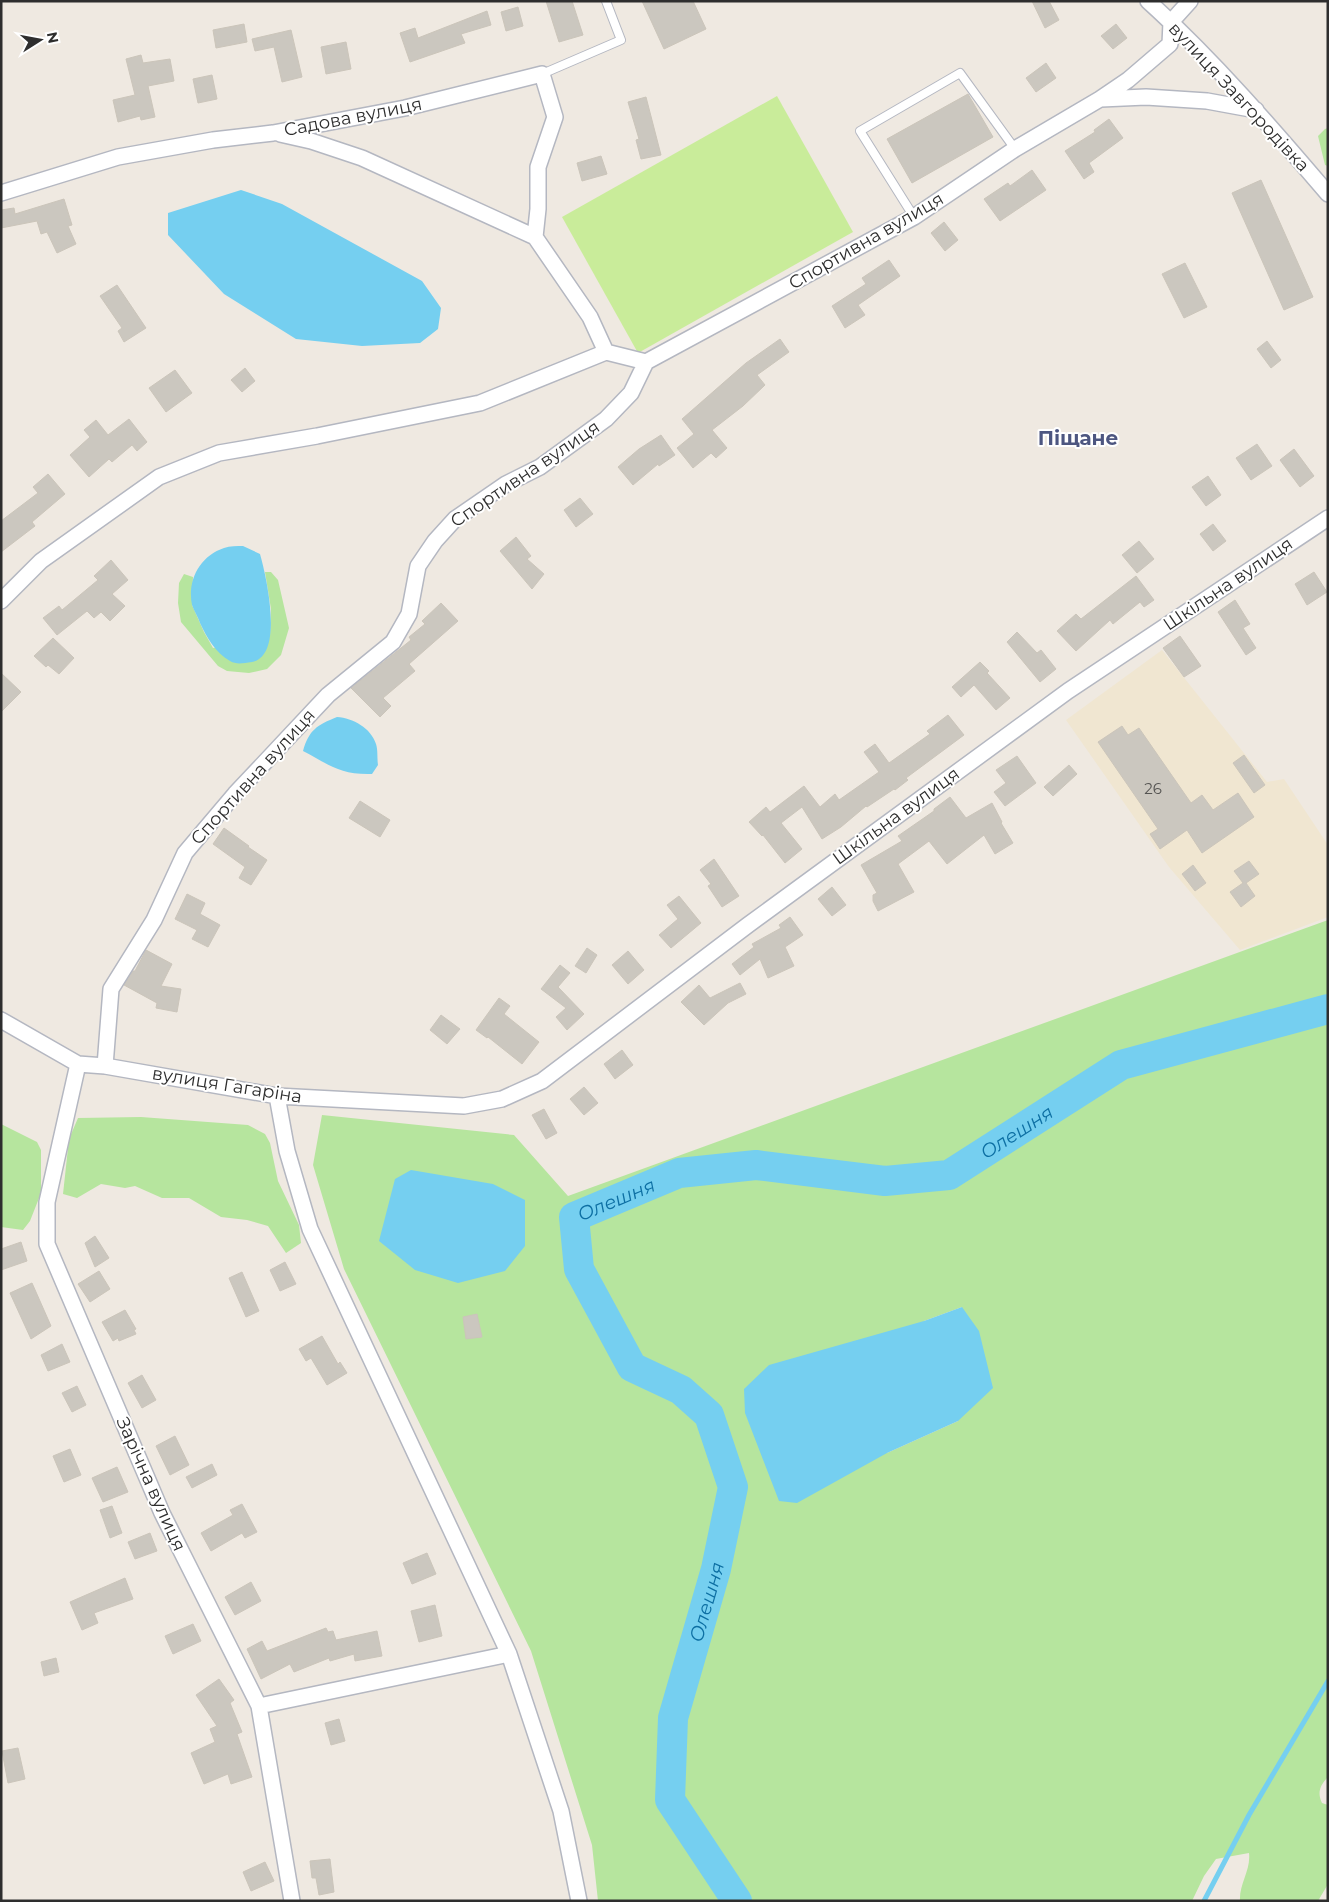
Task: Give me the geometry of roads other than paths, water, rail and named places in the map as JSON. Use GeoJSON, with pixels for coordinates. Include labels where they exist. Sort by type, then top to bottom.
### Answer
{"type":"FeatureCollection","features":[{"type":"Feature","properties":{"kind":"street","name":"вулиця Завгородівка"},"geometry":{"type":"LineString","coordinates":[[1148,1],[1171,22],[1256,110],[1328,194]]}},
{"type":"Feature","properties":{"kind":"street"},"geometry":{"type":"LineString","coordinates":[[1171,22],[1190,1]]}},
{"type":"Feature","properties":{"kind":"street","name":"Спортивна вулиця"},"geometry":{"type":"LineString","coordinates":[[105,1066],[111,989],[154,920],[185,853],[235,794],[328,695],[393,642],[409,614],[418,566],[435,540],[455,519],[506,484],[540,467],[606,419],[631,393],[646,362],[914,217],[1015,149],[1100,99],[1128,80],[1170,44],[1171,22]]}},
{"type":"Feature","properties":{"kind":"street","name":"Садова вулиця"},"geometry":{"type":"LineString","coordinates":[[1,193],[118,157],[213,140],[274,132],[405,108],[542,74]]}},
{"type":"Feature","properties":{"kind":"street"},"geometry":{"type":"LineString","coordinates":[[535,237],[538,209],[538,167],[555,117],[542,74]]}},
{"type":"Feature","properties":{"kind":"street"},"geometry":{"type":"LineString","coordinates":[[1100,99],[1146,96],[1207,101],[1256,110]]}},
{"type":"Feature","properties":{"kind":"street"},"geometry":{"type":"LineString","coordinates":[[274,132],[312,141],[362,158],[535,237],[590,317],[606,352]]}},
{"type":"Feature","properties":{"kind":"street"},"geometry":{"type":"LineString","coordinates":[[1,602],[41,561],[159,477],[219,453],[316,436],[480,403],[606,352],[646,362]]}},
{"type":"Feature","properties":{"kind":"street","name":"Шкільна вулиця"},"geometry":{"type":"LineString","coordinates":[[464,1106],[502,1099],[542,1081],[748,925],[1068,691],[1328,518]]}},
{"type":"Feature","properties":{"kind":"street","name":"вулиця Гагаріна"},"geometry":{"type":"LineString","coordinates":[[1,1020],[78,1064],[105,1066],[277,1096],[464,1106]]}},
{"type":"Feature","properties":{"kind":"street","name":"Зарічна вулиця"},"geometry":{"type":"LineString","coordinates":[[78,1064],[47,1202],[47,1244],[162,1513],[259,1706],[292,1901]]}},
{"type":"Feature","properties":{"kind":"street"},"geometry":{"type":"LineString","coordinates":[[277,1096],[288,1151],[310,1229],[508,1654],[561,1811],[579,1901]]}},
{"type":"Feature","properties":{"kind":"street"},"geometry":{"type":"LineString","coordinates":[[259,1706],[508,1654]]}},
{"type":"Feature","properties":{"kind":"lane"},"geometry":{"type":"LineString","coordinates":[[542,74],[621,40],[606,1]]}},
{"type":"Feature","properties":{"kind":"lane"},"geometry":{"type":"LineString","coordinates":[[914,217],[860,131],[960,73],[1015,149]]}},
{"type":"Feature","properties":{"kind":"water"},"geometry":{"type":"Polygon","coordinates":[[[241,190],[282,204],[422,281],[441,308],[438,329],[420,343],[362,346],[296,339],[224,294],[168,235],[168,213],[241,190]]]}},
{"type":"Feature","properties":{"kind":"water"},"geometry":{"type":"Polygon","coordinates":[[[243,546],[260,554],[269,596],[271,631],[268,646],[262,656],[252,662],[238,663],[225,657],[212,644],[192,605],[191,596],[197,570],[208,557],[224,548],[243,546]]]}},
{"type":"Feature","properties":{"kind":"water"},"geometry":{"type":"Polygon","coordinates":[[[337,717],[349,719],[361,725],[374,738],[377,746],[378,765],[372,774],[343,771],[303,751],[308,738],[315,729],[337,717]]]}},
{"type":"Feature","properties":{"kind":"water"},"geometry":{"type":"Polygon","coordinates":[[[411,1170],[493,1184],[525,1200],[525,1246],[505,1271],[458,1283],[415,1270],[379,1241],[395,1179],[411,1170]]]}},
{"type":"Feature","properties":{"kind":"water"},"geometry":{"type":"Polygon","coordinates":[[[962,1307],[979,1331],[993,1388],[958,1421],[887,1453],[797,1503],[779,1501],[745,1413],[744,1389],[769,1365],[924,1321],[962,1307]]]}},
{"type":"Feature","properties":{"kind":"waterway","name":"Олешня"},"geometry":{"type":"LineString","coordinates":[[737,1901],[670,1800],[673,1718],[716,1569],[733,1487],[709,1415],[681,1390],[632,1367],[579,1269],[574,1217],[679,1173],[756,1165],[885,1181],[949,1175],[1121,1065],[1328,1009]]}},
{"type":"Feature","properties":{"kind":"waterway"},"geometry":{"type":"LineString","coordinates":[[1204,1901],[1249,1815],[1328,1681]]}},
{"type":"Feature","properties":{"kind":"district","name":"Піщане"},"geometry":{"type":"Point","coordinates":[1078,438]}}]}
